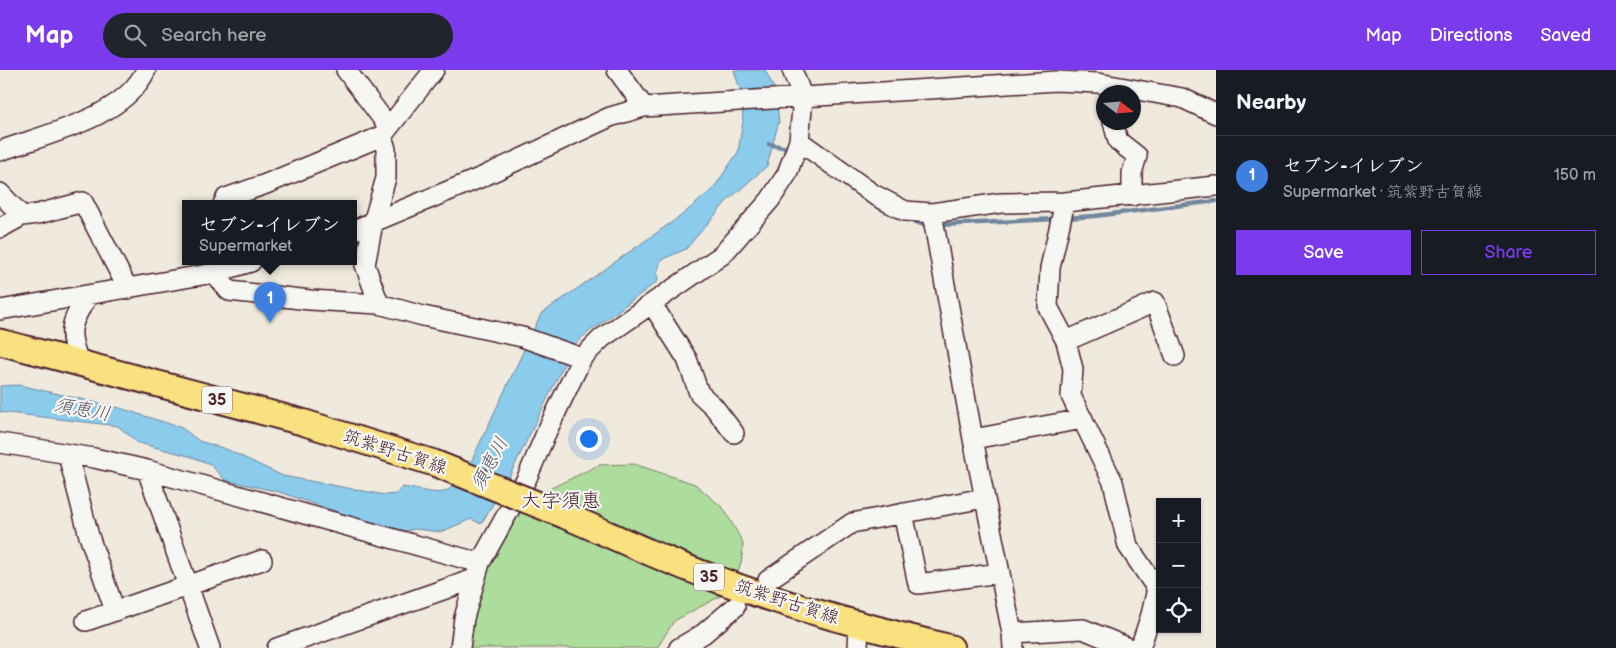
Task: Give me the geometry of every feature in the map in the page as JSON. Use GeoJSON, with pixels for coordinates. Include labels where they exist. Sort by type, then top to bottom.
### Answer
{"type":"FeatureCollection","features":[{"type":"Feature","properties":{"kind":"main road","name":"筑紫野古賀線"},"geometry":{"type":"LineString","coordinates":[[0,342],[302,422],[434,463],[564,515],[710,577],[859,636],[896,634],[951,648]]}},
{"type":"Feature","properties":{"kind":"street"},"geometry":{"type":"LineString","coordinates":[[0,151],[103,112],[134,89],[146,70]]}},
{"type":"Feature","properties":{"kind":"street"},"geometry":{"type":"LineString","coordinates":[[346,70],[385,131],[386,178],[373,223],[365,265],[379,304]]}},
{"type":"Feature","properties":{"kind":"street"},"geometry":{"type":"LineString","coordinates":[[225,200],[266,184],[385,131],[434,70]]}},
{"type":"Feature","properties":{"kind":"street"},"geometry":{"type":"LineString","coordinates":[[617,70],[644,107]]}},
{"type":"Feature","properties":{"kind":"street"},"geometry":{"type":"LineString","coordinates":[[460,648],[464,618],[477,571],[527,478],[582,358],[602,338],[722,255],[770,200],[786,174],[799,141],[792,70]]}},
{"type":"Feature","properties":{"kind":"street"},"geometry":{"type":"LineString","coordinates":[[357,229],[482,177],[610,117],[644,107],[1056,80],[1100,82],[1182,98],[1216,114]]}},
{"type":"Feature","properties":{"kind":"street"},"geometry":{"type":"LineString","coordinates":[[1115,130],[1118,141],[1137,156],[1132,173],[1132,196]]}},
{"type":"Feature","properties":{"kind":"street"},"geometry":{"type":"LineString","coordinates":[[799,141],[873,194],[906,211],[932,213],[1001,203],[1062,214],[1132,196],[1216,186]]}},
{"type":"Feature","properties":{"kind":"street"},"geometry":{"type":"LineString","coordinates":[[0,193],[22,216]]}},
{"type":"Feature","properties":{"kind":"street"},"geometry":{"type":"LineString","coordinates":[[0,228],[22,216],[38,214],[83,202],[128,289]]}},
{"type":"Feature","properties":{"kind":"street"},"geometry":{"type":"LineString","coordinates":[[932,213],[984,498],[1013,640],[1083,629],[1129,648]]}},
{"type":"Feature","properties":{"kind":"street"},"geometry":{"type":"LineString","coordinates":[[1062,214],[1050,268],[1048,307],[1066,341],[1073,369],[1071,396],[1113,482],[1128,546],[1157,589],[1140,648]]}},
{"type":"Feature","properties":{"kind":"street"},"geometry":{"type":"LineString","coordinates":[[0,310],[214,273],[231,265]]}},
{"type":"Feature","properties":{"kind":"street"},"geometry":{"type":"LineString","coordinates":[[214,273],[229,291],[310,300],[379,304],[522,338],[582,358]]}},
{"type":"Feature","properties":{"kind":"street"},"geometry":{"type":"LineString","coordinates":[[80,364],[72,345],[70,332],[76,312],[89,295]]}},
{"type":"Feature","properties":{"kind":"street"},"geometry":{"type":"LineString","coordinates":[[1066,341],[1155,302],[1175,356]]}},
{"type":"Feature","properties":{"kind":"street"},"geometry":{"type":"LineString","coordinates":[[652,304],[687,360],[699,393],[714,407],[734,434]]}},
{"type":"Feature","properties":{"kind":"street"},"geometry":{"type":"LineString","coordinates":[[973,439],[1082,419]]}},
{"type":"Feature","properties":{"kind":"street"},"geometry":{"type":"LineString","coordinates":[[0,443],[94,458],[147,470],[477,571]]}},
{"type":"Feature","properties":{"kind":"street"},"geometry":{"type":"LineString","coordinates":[[68,455],[89,536],[116,611]]}},
{"type":"Feature","properties":{"kind":"street"},"geometry":{"type":"LineString","coordinates":[[147,470],[190,586],[210,648]]}},
{"type":"Feature","properties":{"kind":"street"},"geometry":{"type":"LineString","coordinates":[[768,580],[852,523],[984,498]]}},
{"type":"Feature","properties":{"kind":"street"},"geometry":{"type":"LineString","coordinates":[[903,513],[918,584],[1000,573]]}},
{"type":"Feature","properties":{"kind":"street"},"geometry":{"type":"LineString","coordinates":[[86,621],[262,560]]}},
{"type":"Feature","properties":{"kind":"street"},"geometry":{"type":"LineString","coordinates":[[277,648],[477,571]]}},
{"type":"Feature","properties":{"kind":"street"},"geometry":{"type":"LineString","coordinates":[[679,648],[703,634],[735,607]]}},
{"type":"Feature","properties":{"kind":"green space"},"geometry":{"type":"Polygon","coordinates":[[[634,464],[695,484],[724,509],[743,543],[742,559],[736,578],[724,594],[674,621],[657,648],[464,648],[478,596],[499,535],[522,502],[599,465],[634,464]]]}},
{"type":"Feature","properties":{"kind":"water","name":"須恵川"},"geometry":{"type":"Polygon","coordinates":[[[734,70],[765,70],[775,90],[779,121],[767,166],[727,201],[686,249],[661,260],[657,273],[658,281],[581,338],[572,348],[507,481],[481,524],[471,519],[441,532],[415,529],[406,531],[347,515],[279,492],[225,480],[210,464],[189,456],[138,443],[118,426],[0,412],[0,386],[19,385],[120,408],[182,428],[199,441],[226,449],[283,476],[385,495],[396,494],[402,487],[435,492],[448,490],[469,466],[541,314],[682,215],[713,189],[738,152],[743,121],[741,93],[734,70]]]}},
{"type":"Feature","properties":{"kind":"waterway"},"geometry":{"type":"LineString","coordinates":[[769,144],[791,149]]}},
{"type":"Feature","properties":{"kind":"waterway"},"geometry":{"type":"LineString","coordinates":[[1066,218],[1216,201]]}},
{"type":"Feature","properties":{"kind":"waterway"},"geometry":{"type":"LineString","coordinates":[[871,203],[888,212]]}},
{"type":"Feature","properties":{"kind":"waterway"},"geometry":{"type":"LineString","coordinates":[[907,219],[928,226]]}},
{"type":"Feature","properties":{"kind":"waterway"},"geometry":{"type":"LineString","coordinates":[[939,225],[1056,219]]}},
{"type":"Feature","properties":{"kind":"place","name":"セブン-イレブン"},"geometry":{"type":"Point","coordinates":[270,323]}},
{"type":"Feature","properties":{"kind":"district","name":"大字須惠"},"geometry":{"type":"Point","coordinates":[561,501]}}]}
